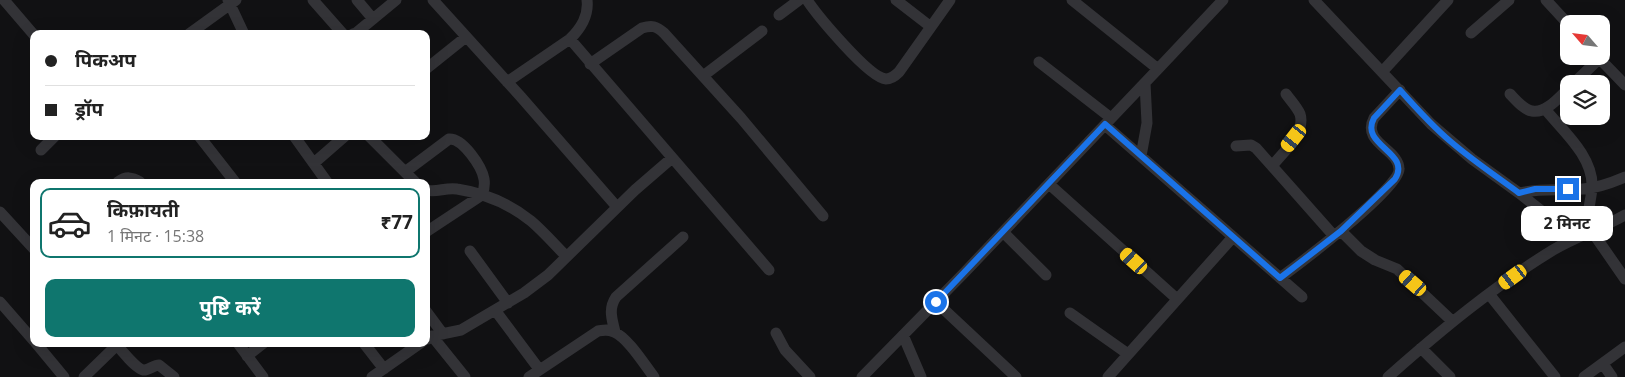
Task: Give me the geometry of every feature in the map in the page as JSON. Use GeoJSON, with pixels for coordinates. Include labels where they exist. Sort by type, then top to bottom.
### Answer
{"type":"FeatureCollection","features":[{"type":"Feature","properties":{"kind":"street"},"geometry":{"type":"LineString","coordinates":[[4,0],[30,30]]}},
{"type":"Feature","properties":{"kind":"street"},"geometry":{"type":"LineString","coordinates":[[313,0],[339,30]]}},
{"type":"Feature","properties":{"kind":"street"},"geometry":{"type":"LineString","coordinates":[[357,0],[373,19]]}},
{"type":"Feature","properties":{"kind":"street"},"geometry":{"type":"LineString","coordinates":[[358,30],[396,0]]}},
{"type":"Feature","properties":{"kind":"street"},"geometry":{"type":"LineString","coordinates":[[433,0],[617,207]]}},
{"type":"Feature","properties":{"kind":"street"},"geometry":{"type":"LineString","coordinates":[[507,82],[570,39],[586,18],[587,0]]}},
{"type":"Feature","properties":{"kind":"street"},"geometry":{"type":"LineString","coordinates":[[779,15],[799,0]]}},
{"type":"Feature","properties":{"kind":"street"},"geometry":{"type":"LineString","coordinates":[[807,0],[835,36],[873,73],[887,79],[899,72],[950,0]]}},
{"type":"Feature","properties":{"kind":"street"},"geometry":{"type":"LineString","coordinates":[[896,0],[931,27]]}},
{"type":"Feature","properties":{"kind":"street"},"geometry":{"type":"LineString","coordinates":[[1072,0],[1158,69]]}},
{"type":"Feature","properties":{"kind":"street"},"geometry":{"type":"LineString","coordinates":[[862,377],[936,302],[1223,0]]}},
{"type":"Feature","properties":{"kind":"street"},"geometry":{"type":"LineString","coordinates":[[1314,0],[1431,124],[1472,159],[1544,212],[1571,240]]}},
{"type":"Feature","properties":{"kind":"street"},"geometry":{"type":"LineString","coordinates":[[1382,72],[1448,0]]}},
{"type":"Feature","properties":{"kind":"street"},"geometry":{"type":"LineString","coordinates":[[1471,33],[1509,0]]}},
{"type":"Feature","properties":{"kind":"street"},"geometry":{"type":"LineString","coordinates":[[1546,0],[1560,15]]}},
{"type":"Feature","properties":{"kind":"street"},"geometry":{"type":"LineString","coordinates":[[194,30],[231,1],[242,30]]}},
{"type":"Feature","properties":{"kind":"street"},"geometry":{"type":"LineString","coordinates":[[590,64],[642,28],[650,25],[658,27],[703,76],[823,216]]}},
{"type":"Feature","properties":{"kind":"street"},"geometry":{"type":"LineString","coordinates":[[703,76],[762,31]]}},
{"type":"Feature","properties":{"kind":"street"},"geometry":{"type":"LineString","coordinates":[[430,66],[466,37]]}},
{"type":"Feature","properties":{"kind":"street"},"geometry":{"type":"LineString","coordinates":[[570,39],[769,270]]}},
{"type":"Feature","properties":{"kind":"street"},"geometry":{"type":"LineString","coordinates":[[1039,62],[1108,121],[1141,156],[1302,297]]}},
{"type":"Feature","properties":{"kind":"street"},"geometry":{"type":"LineString","coordinates":[[1582,75],[1591,65]]}},
{"type":"Feature","properties":{"kind":"street"},"geometry":{"type":"LineString","coordinates":[[1605,65],[1625,85]]}},
{"type":"Feature","properties":{"kind":"street"},"geometry":{"type":"LineString","coordinates":[[1141,156],[1147,123],[1145,83]]}},
{"type":"Feature","properties":{"kind":"street"},"geometry":{"type":"LineString","coordinates":[[1280,278],[1338,233],[1386,189],[1398,174],[1397,162],[1370,131],[1374,118],[1400,90]]}},
{"type":"Feature","properties":{"kind":"street"},"geometry":{"type":"LineString","coordinates":[[1273,165],[1300,129],[1300,116],[1297,108],[1286,94]]}},
{"type":"Feature","properties":{"kind":"street"},"geometry":{"type":"LineString","coordinates":[[1510,94],[1532,112],[1545,109],[1560,96]]}},
{"type":"Feature","properties":{"kind":"street"},"geometry":{"type":"LineString","coordinates":[[1545,109],[1583,155],[1590,169],[1592,188],[1588,217],[1591,230],[1625,279]]}},
{"type":"Feature","properties":{"kind":"street"},"geometry":{"type":"LineString","coordinates":[[404,172],[452,139],[462,144],[475,160],[484,179],[482,195],[430,229]]}},
{"type":"Feature","properties":{"kind":"street"},"geometry":{"type":"LineString","coordinates":[[41,150],[51,140]]}},
{"type":"Feature","properties":{"kind":"street"},"geometry":{"type":"LineString","coordinates":[[202,140],[233,179]]}},
{"type":"Feature","properties":{"kind":"street"},"geometry":{"type":"LineString","coordinates":[[297,140],[326,179]]}},
{"type":"Feature","properties":{"kind":"street"},"geometry":{"type":"LineString","coordinates":[[314,163],[340,140]]}},
{"type":"Feature","properties":{"kind":"street"},"geometry":{"type":"LineString","coordinates":[[373,140],[412,179]]}},
{"type":"Feature","properties":{"kind":"street"},"geometry":{"type":"LineString","coordinates":[[1236,146],[1246,145],[1256,148],[1338,233],[1375,260],[1397,269],[1452,321]]}},
{"type":"Feature","properties":{"kind":"street"},"geometry":{"type":"LineString","coordinates":[[434,336],[461,330],[524,293],[548,275],[617,207],[672,158]]}},
{"type":"Feature","properties":{"kind":"street"},"geometry":{"type":"LineString","coordinates":[[1519,193],[1535,189],[1592,188],[1625,177]]}},
{"type":"Feature","properties":{"kind":"street"},"geometry":{"type":"LineString","coordinates":[[1048,184],[1177,299]]}},
{"type":"Feature","properties":{"kind":"street"},"geometry":{"type":"LineString","coordinates":[[430,190],[446,188],[457,189],[482,195],[506,204],[532,222],[566,256]]}},
{"type":"Feature","properties":{"kind":"street"},"geometry":{"type":"LineString","coordinates":[[0,212],[30,245]]}},
{"type":"Feature","properties":{"kind":"street"},"geometry":{"type":"LineString","coordinates":[[1388,377],[1452,321],[1525,268],[1571,240],[1625,215]]}},
{"type":"Feature","properties":{"kind":"street"},"geometry":{"type":"LineString","coordinates":[[1003,232],[1046,275]]}},
{"type":"Feature","properties":{"kind":"street"},"geometry":{"type":"LineString","coordinates":[[615,332],[610,310],[616,297],[683,237]]}},
{"type":"Feature","properties":{"kind":"street"},"geometry":{"type":"LineString","coordinates":[[1108,377],[1233,237]]}},
{"type":"Feature","properties":{"kind":"street"},"geometry":{"type":"LineString","coordinates":[[470,251],[508,303]]}},
{"type":"Feature","properties":{"kind":"street"},"geometry":{"type":"LineString","coordinates":[[1489,294],[1555,377]]}},
{"type":"Feature","properties":{"kind":"street"},"geometry":{"type":"LineString","coordinates":[[936,302],[1016,377]]}},
{"type":"Feature","properties":{"kind":"street"},"geometry":{"type":"LineString","coordinates":[[3,309],[30,338]]}},
{"type":"Feature","properties":{"kind":"street"},"geometry":{"type":"LineString","coordinates":[[495,310],[539,369]]}},
{"type":"Feature","properties":{"kind":"street"},"geometry":{"type":"LineString","coordinates":[[1070,313],[1128,354]]}},
{"type":"Feature","properties":{"kind":"street"},"geometry":{"type":"LineString","coordinates":[[430,324],[434,336],[465,377]]}},
{"type":"Feature","properties":{"kind":"street"},"geometry":{"type":"LineString","coordinates":[[529,377],[598,332],[607,330],[615,332],[625,341],[654,377]]}},
{"type":"Feature","properties":{"kind":"street"},"geometry":{"type":"LineString","coordinates":[[776,333],[785,350],[810,377]]}},
{"type":"Feature","properties":{"kind":"street"},"geometry":{"type":"LineString","coordinates":[[903,335],[921,377]]}},
{"type":"Feature","properties":{"kind":"street"},"geometry":{"type":"LineString","coordinates":[[38,347],[64,377]]}},
{"type":"Feature","properties":{"kind":"street"},"geometry":{"type":"LineString","coordinates":[[84,377],[113,347]]}},
{"type":"Feature","properties":{"kind":"street"},"geometry":{"type":"LineString","coordinates":[[120,347],[138,368],[146,370],[159,365],[174,377]]}},
{"type":"Feature","properties":{"kind":"street"},"geometry":{"type":"LineString","coordinates":[[241,347],[264,377]]}},
{"type":"Feature","properties":{"kind":"street"},"geometry":{"type":"LineString","coordinates":[[247,356],[259,347]]}},
{"type":"Feature","properties":{"kind":"street"},"geometry":{"type":"LineString","coordinates":[[367,347],[384,368]]}},
{"type":"Feature","properties":{"kind":"street"},"geometry":{"type":"LineString","coordinates":[[373,377],[415,347]]}},
{"type":"Feature","properties":{"kind":"street"},"geometry":{"type":"LineString","coordinates":[[1584,377],[1625,347]]}},
{"type":"Feature","properties":{"kind":"street"},"geometry":{"type":"LineString","coordinates":[[1421,348],[1450,377]]}},
{"type":"Feature","properties":{"kind":"street"},"geometry":{"type":"LineString","coordinates":[[1602,364],[1612,377]]}},
{"type":"Feature","properties":{"kind":"route"},"geometry":{"type":"LineString","coordinates":[[936,302],[1105,124],[1280,278],[1341,231],[1395,179],[1399,168],[1397,162],[1370,131],[1374,118],[1400,90],[1431,124],[1449,140],[1519,193],[1535,189],[1568,189]]}}]}
